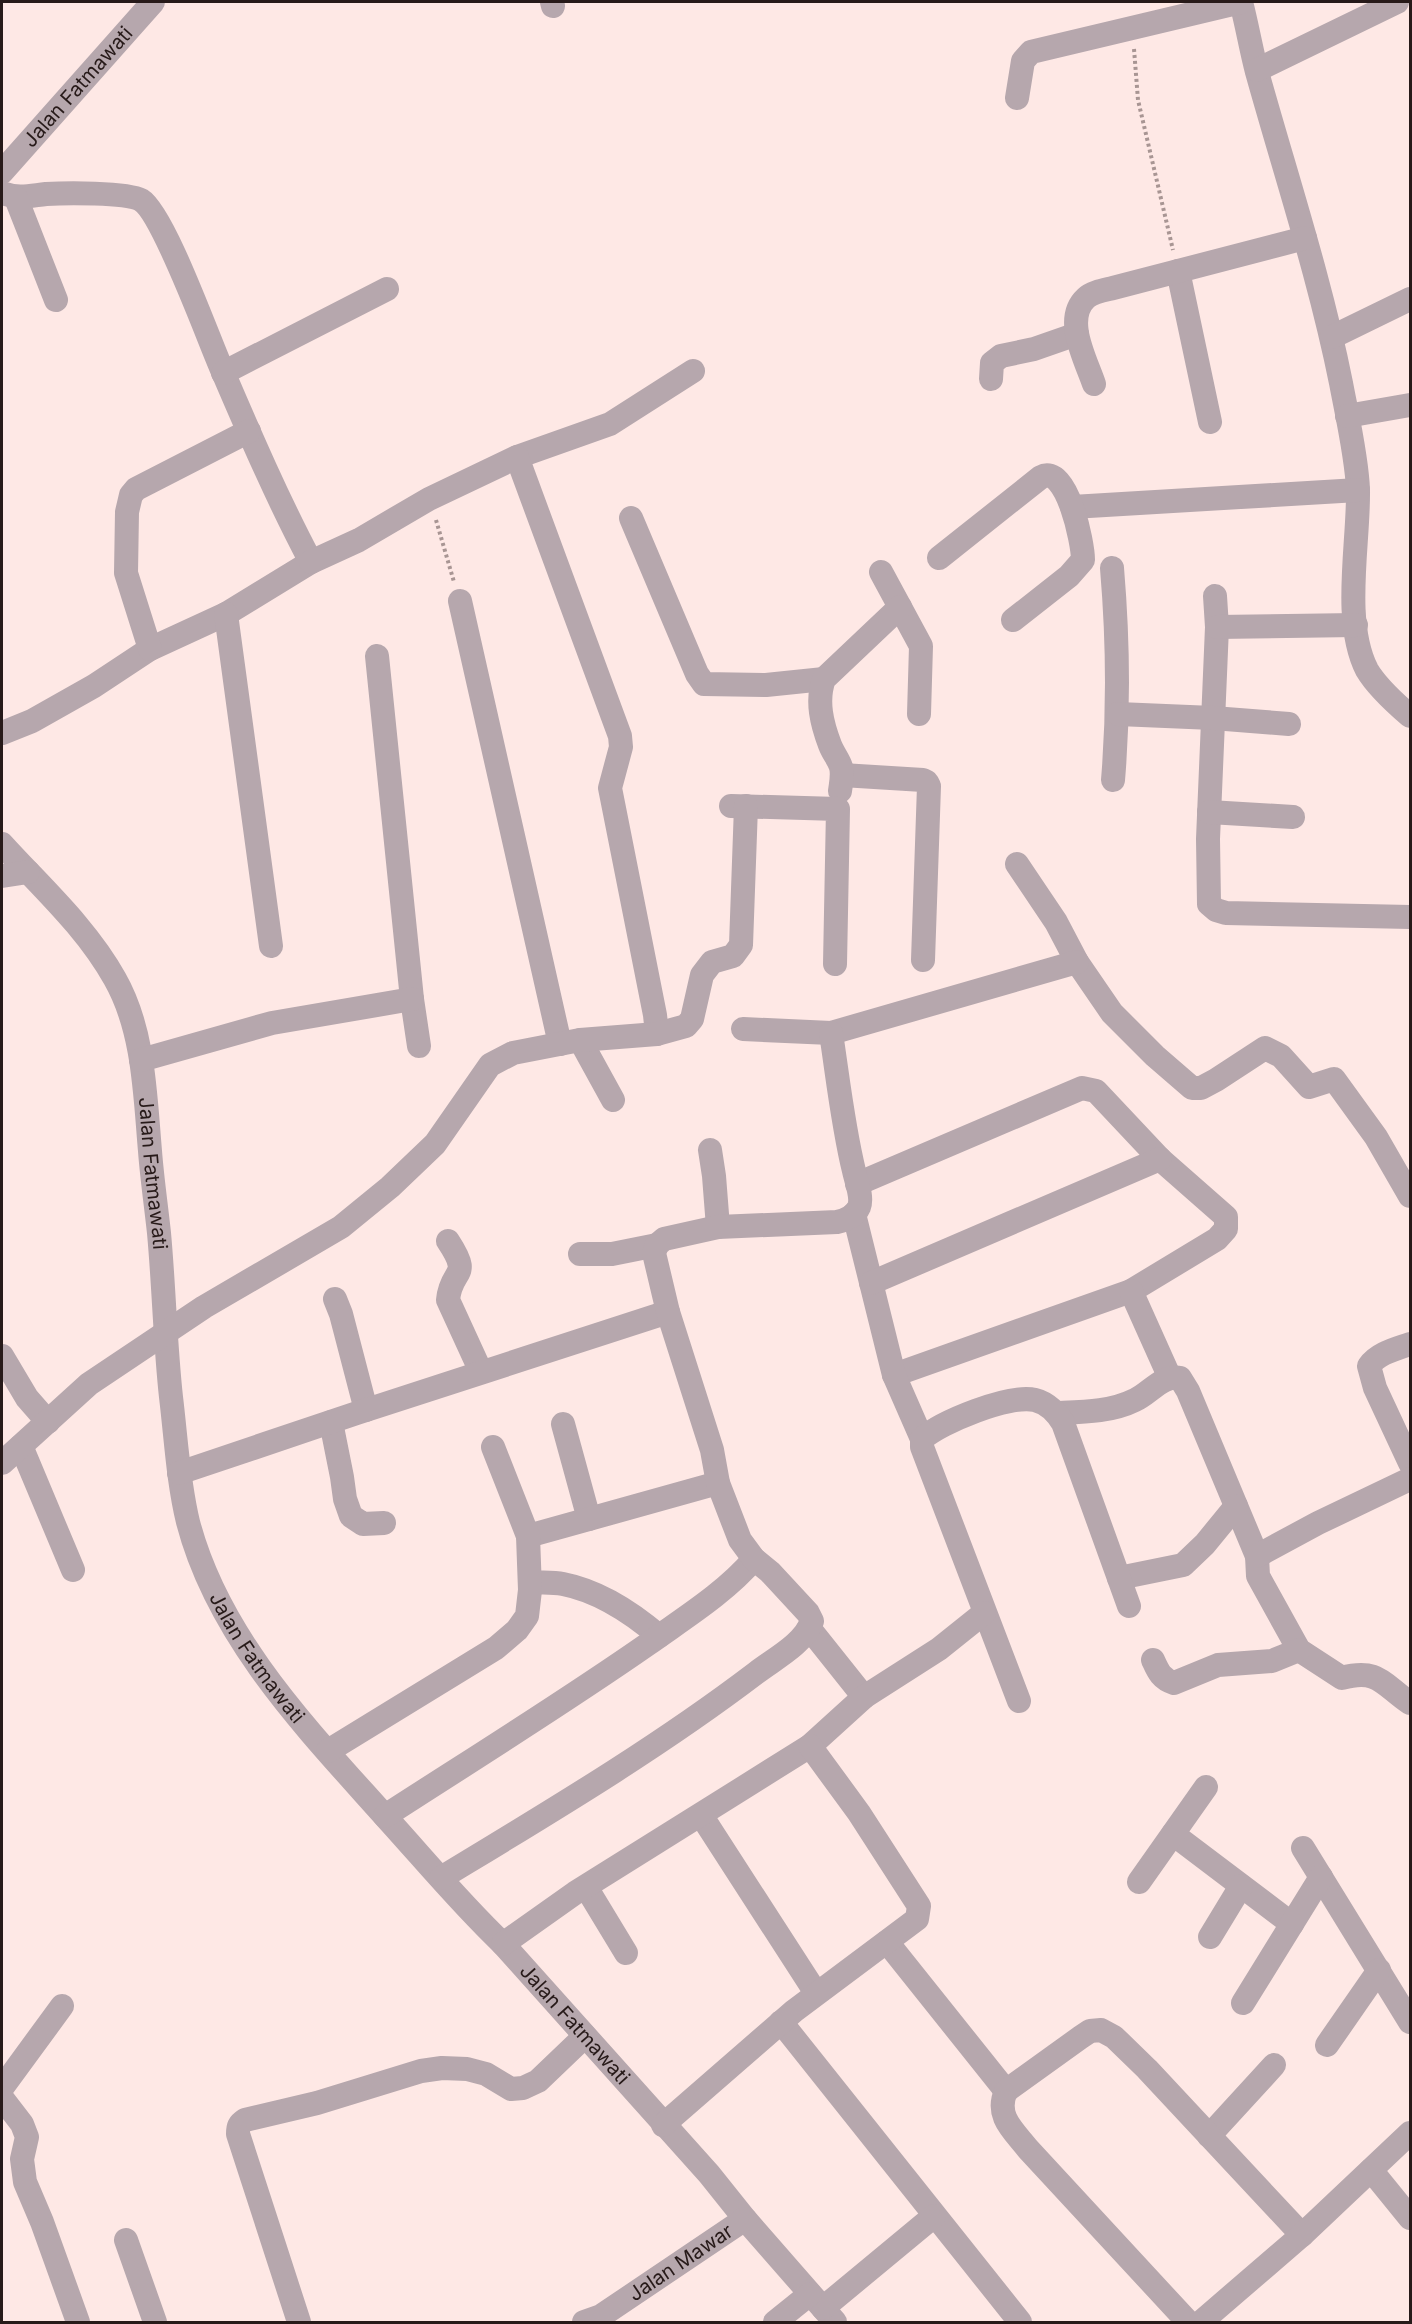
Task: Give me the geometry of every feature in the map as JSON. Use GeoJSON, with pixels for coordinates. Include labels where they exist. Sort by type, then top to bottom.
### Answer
{"type":"FeatureCollection","features":[{"type":"Feature","properties":{"kind":"street","name":"Jalan Fatmawati"},"geometry":{"type":"LineString","coordinates":[[4,165],[153,2]]}},
{"type":"Feature","properties":{"kind":"street"},"geometry":{"type":"LineString","coordinates":[[1017,98],[1023,61],[1031,52],[1241,2],[1257,70],[1332,337],[1347,416],[1358,490],[1354,546],[1356,625],[1359,646],[1368,670],[1410,716]]}},
{"type":"Feature","properties":{"kind":"street"},"geometry":{"type":"LineString","coordinates":[[1257,70],[1397,2]]}},
{"type":"Feature","properties":{"kind":"street"},"geometry":{"type":"LineString","coordinates":[[56,300],[9,195],[116,194],[133,197],[146,205],[157,219],[176,258],[223,373],[311,562]]}},
{"type":"Feature","properties":{"kind":"street"},"geometry":{"type":"LineString","coordinates":[[1094,384],[1077,334],[1076,315],[1085,298],[1113,288],[1305,238]]}},
{"type":"Feature","properties":{"kind":"street"},"geometry":{"type":"LineString","coordinates":[[1178,271],[1210,422]]}},
{"type":"Feature","properties":{"kind":"street"},"geometry":{"type":"LineString","coordinates":[[223,373],[387,289]]}},
{"type":"Feature","properties":{"kind":"street"},"geometry":{"type":"LineString","coordinates":[[1332,337],[1410,299]]}},
{"type":"Feature","properties":{"kind":"street"},"geometry":{"type":"LineString","coordinates":[[991,379],[992,363],[1001,357],[1034,350],[1077,334]]}},
{"type":"Feature","properties":{"kind":"street"},"geometry":{"type":"LineString","coordinates":[[2,733],[32,721],[94,686],[150,649],[226,614],[311,562],[359,540],[429,499],[517,457],[610,424],[693,371]]}},
{"type":"Feature","properties":{"kind":"street"},"geometry":{"type":"LineString","coordinates":[[1347,416],[1410,405]]}},
{"type":"Feature","properties":{"kind":"street"},"geometry":{"type":"LineString","coordinates":[[150,649],[126,573],[126,512],[131,495],[136,489],[249,430]]}},
{"type":"Feature","properties":{"kind":"street"},"geometry":{"type":"LineString","coordinates":[[517,457],[620,736],[620,753],[612,773],[610,788],[657,1034]]}},
{"type":"Feature","properties":{"kind":"street"},"geometry":{"type":"LineString","coordinates":[[939,558],[1045,475],[1053,476],[1061,485],[1072,507],[1080,536],[1083,560],[1069,576],[1013,620]]}},
{"type":"Feature","properties":{"kind":"street"},"geometry":{"type":"LineString","coordinates":[[1072,507],[1358,490]]}},
{"type":"Feature","properties":{"kind":"street"},"geometry":{"type":"LineString","coordinates":[[632,518],[697,674],[704,684],[766,685],[824,679]]}},
{"type":"Feature","properties":{"kind":"street"},"geometry":{"type":"LineString","coordinates":[[1112,568],[1116,620],[1118,714],[1113,780]]}},
{"type":"Feature","properties":{"kind":"street"},"geometry":{"type":"LineString","coordinates":[[881,572],[921,646],[919,714]]}},
{"type":"Feature","properties":{"kind":"street"},"geometry":{"type":"LineString","coordinates":[[1215,596],[1217,627],[1209,812],[1209,904],[1216,910],[1226,913],[1410,917]]}},
{"type":"Feature","properties":{"kind":"street"},"geometry":{"type":"LineString","coordinates":[[460,602],[570,1042],[613,1100]]}},
{"type":"Feature","properties":{"kind":"street"},"geometry":{"type":"LineString","coordinates":[[835,964],[838,808],[842,775],[841,766],[831,746],[823,721],[819,699],[824,679],[900,607]]}},
{"type":"Feature","properties":{"kind":"street"},"geometry":{"type":"LineString","coordinates":[[226,614],[271,946]]}},
{"type":"Feature","properties":{"kind":"street"},"geometry":{"type":"LineString","coordinates":[[1217,627],[1356,625]]}},
{"type":"Feature","properties":{"kind":"street"},"geometry":{"type":"LineString","coordinates":[[377,656],[412,999],[419,1046]]}},
{"type":"Feature","properties":{"kind":"street"},"geometry":{"type":"LineString","coordinates":[[1118,714],[1289,724]]}},
{"type":"Feature","properties":{"kind":"street"},"geometry":{"type":"LineString","coordinates":[[842,775],[927,782],[923,960]]}},
{"type":"Feature","properties":{"kind":"street"},"geometry":{"type":"LineString","coordinates":[[2,1463],[89,1384],[164,1332],[341,1227],[390,1187],[435,1144],[490,1065],[513,1053],[570,1042],[657,1034],[686,1026],[692,1019],[702,975],[712,962],[733,956],[741,945],[738,806],[838,808]]}},
{"type":"Feature","properties":{"kind":"street"},"geometry":{"type":"LineString","coordinates":[[1209,812],[1293,817]]}},
{"type":"Feature","properties":{"kind":"street","name":"Jalan Fatmawati"},"geometry":{"type":"LineString","coordinates":[[2,844],[82,928],[116,980],[131,1018],[141,1060],[159,1235],[164,1332],[179,1473],[189,1522],[205,1570],[233,1625],[271,1684],[328,1751],[468,1911],[503,1944],[709,2174],[823,2308]]}},
{"type":"Feature","properties":{"kind":"street"},"geometry":{"type":"LineString","coordinates":[[1017,864],[1056,922],[1077,962],[1112,1013],[1155,1056],[1192,1088],[1201,1088],[1216,1080],[1265,1048],[1281,1056],[1310,1087],[1334,1079],[1376,1137],[1410,1196]]}},
{"type":"Feature","properties":{"kind":"street"},"geometry":{"type":"LineString","coordinates":[[2,876],[28,872]]}},
{"type":"Feature","properties":{"kind":"street"},"geometry":{"type":"LineString","coordinates":[[743,1029],[831,1033],[1077,962]]}},
{"type":"Feature","properties":{"kind":"street"},"geometry":{"type":"LineString","coordinates":[[141,1060],[272,1023],[412,999]]}},
{"type":"Feature","properties":{"kind":"street"},"geometry":{"type":"LineString","coordinates":[[580,1254],[612,1254],[657,1245],[664,1239],[675,1235],[718,1227],[837,1222],[846,1220],[854,1214],[859,1207],[857,1184],[850,1155],[831,1033]]}},
{"type":"Feature","properties":{"kind":"street"},"geometry":{"type":"LineString","coordinates":[[857,1184],[1082,1088],[1096,1090],[1160,1160],[1226,1217],[1226,1228],[1217,1239],[1131,1291],[894,1376]]}},
{"type":"Feature","properties":{"kind":"street"},"geometry":{"type":"LineString","coordinates":[[710,1150],[718,1227]]}},
{"type":"Feature","properties":{"kind":"street"},"geometry":{"type":"LineString","coordinates":[[871,1283],[1160,1160]]}},
{"type":"Feature","properties":{"kind":"street"},"geometry":{"type":"LineString","coordinates":[[854,1214],[894,1376],[922,1439],[922,1447],[1019,1701]]}},
{"type":"Feature","properties":{"kind":"street"},"geometry":{"type":"LineString","coordinates":[[448,1241],[461,1263],[448,1300],[481,1372]]}},
{"type":"Feature","properties":{"kind":"street"},"geometry":{"type":"LineString","coordinates":[[441,1878],[593,1786],[737,1687],[800,1639],[812,1621],[808,1613],[770,1572],[754,1559],[740,1540],[718,1483],[712,1450],[668,1312],[654,1261],[657,1245]]}},
{"type":"Feature","properties":{"kind":"street"},"geometry":{"type":"LineString","coordinates":[[1131,1291],[1170,1378]]}},
{"type":"Feature","properties":{"kind":"street"},"geometry":{"type":"LineString","coordinates":[[335,1299],[366,1410]]}},
{"type":"Feature","properties":{"kind":"street"},"geometry":{"type":"LineString","coordinates":[[179,1473],[668,1312]]}},
{"type":"Feature","properties":{"kind":"street"},"geometry":{"type":"LineString","coordinates":[[1410,1344],[1391,1350],[1374,1360],[1369,1366],[1375,1388],[1410,1463]]}},
{"type":"Feature","properties":{"kind":"street"},"geometry":{"type":"LineString","coordinates":[[2,1356],[27,1398],[48,1422]]}},
{"type":"Feature","properties":{"kind":"street"},"geometry":{"type":"LineString","coordinates":[[1057,1413],[1114,1409],[1137,1400],[1170,1378],[1180,1378],[1188,1391],[1257,1556],[1258,1576],[1299,1650],[1342,1678],[1369,1674],[1384,1681],[1410,1703]]}},
{"type":"Feature","properties":{"kind":"street"},"geometry":{"type":"LineString","coordinates":[[922,1439],[932,1430],[980,1409],[1021,1400],[1035,1400],[1057,1413],[1063,1423],[1129,1606]]}},
{"type":"Feature","properties":{"kind":"street"},"geometry":{"type":"LineString","coordinates":[[330,1422],[345,1499],[351,1516],[363,1524],[384,1523]]}},
{"type":"Feature","properties":{"kind":"street"},"geometry":{"type":"LineString","coordinates":[[563,1424],[589,1519]]}},
{"type":"Feature","properties":{"kind":"street"},"geometry":{"type":"LineString","coordinates":[[21,1446],[73,1570]]}},
{"type":"Feature","properties":{"kind":"street"},"geometry":{"type":"LineString","coordinates":[[328,1751],[496,1648],[517,1630],[527,1616],[530,1582],[528,1536],[493,1447]]}},
{"type":"Feature","properties":{"kind":"street"},"geometry":{"type":"LineString","coordinates":[[1257,1556],[1318,1523],[1410,1479]]}},
{"type":"Feature","properties":{"kind":"street"},"geometry":{"type":"LineString","coordinates":[[528,1536],[718,1483]]}},
{"type":"Feature","properties":{"kind":"street"},"geometry":{"type":"LineString","coordinates":[[1119,1578],[1183,1564],[1205,1544],[1236,1506]]}},
{"type":"Feature","properties":{"kind":"street"},"geometry":{"type":"LineString","coordinates":[[385,1816],[608,1672],[741,1574],[754,1559]]}},
{"type":"Feature","properties":{"kind":"street"},"geometry":{"type":"LineString","coordinates":[[530,1582],[564,1584],[596,1595],[644,1623],[659,1636]]}},
{"type":"Feature","properties":{"kind":"street"},"geometry":{"type":"LineString","coordinates":[[503,1944],[586,1887],[810,1746],[864,1697],[939,1648],[984,1613]]}},
{"type":"Feature","properties":{"kind":"street"},"geometry":{"type":"LineString","coordinates":[[809,1628],[864,1697]]}},
{"type":"Feature","properties":{"kind":"street"},"geometry":{"type":"LineString","coordinates":[[1154,1660],[1160,1675],[1174,1683],[1218,1665],[1272,1661],[1299,1650]]}},
{"type":"Feature","properties":{"kind":"street"},"geometry":{"type":"LineString","coordinates":[[663,2125],[816,1993],[917,1919],[919,1906],[859,1813],[810,1746]]}},
{"type":"Feature","properties":{"kind":"street"},"geometry":{"type":"LineString","coordinates":[[1139,1882],[1206,1787]]}},
{"type":"Feature","properties":{"kind":"street"},"geometry":{"type":"LineString","coordinates":[[701,1815],[816,1993]]}},
{"type":"Feature","properties":{"kind":"street"},"geometry":{"type":"LineString","coordinates":[[1173,1834],[1292,1924]]}},
{"type":"Feature","properties":{"kind":"street"},"geometry":{"type":"LineString","coordinates":[[1303,1848],[1410,2022]]}},
{"type":"Feature","properties":{"kind":"street"},"geometry":{"type":"LineString","coordinates":[[1243,2003],[1321,1877]]}},
{"type":"Feature","properties":{"kind":"street"},"geometry":{"type":"LineString","coordinates":[[1210,1936],[1240,1886]]}},
{"type":"Feature","properties":{"kind":"street"},"geometry":{"type":"LineString","coordinates":[[586,1887],[626,1953]]}},
{"type":"Feature","properties":{"kind":"street"},"geometry":{"type":"LineString","coordinates":[[887,1942],[1006,2091]]}},
{"type":"Feature","properties":{"kind":"street"},"geometry":{"type":"LineString","coordinates":[[1328,2045],[1379,1970]]}},
{"type":"Feature","properties":{"kind":"street"},"geometry":{"type":"LineString","coordinates":[[2,2088],[62,2006]]}},
{"type":"Feature","properties":{"kind":"street"},"geometry":{"type":"LineString","coordinates":[[781,2022],[1020,2322]]}},
{"type":"Feature","properties":{"kind":"street"},"geometry":{"type":"LineString","coordinates":[[1188,2322],[1028,2149],[1002,2112],[1001,2102],[1006,2091],[1090,2031],[1101,2030],[1114,2037],[1147,2069],[1302,2235]]}},
{"type":"Feature","properties":{"kind":"street"},"geometry":{"type":"LineString","coordinates":[[299,2322],[238,2134],[240,2123],[317,2103],[421,2071],[442,2068],[486,2074],[511,2089],[523,2088],[538,2081],[585,2036]]}},
{"type":"Feature","properties":{"kind":"street"},"geometry":{"type":"LineString","coordinates":[[1209,2136],[1275,2065]]}},
{"type":"Feature","properties":{"kind":"street"},"geometry":{"type":"LineString","coordinates":[[2,2098],[22,2124],[27,2137],[22,2159],[25,2182],[78,2322]]}},
{"type":"Feature","properties":{"kind":"street"},"geometry":{"type":"LineString","coordinates":[[1201,2322],[1302,2235],[1410,2133]]}},
{"type":"Feature","properties":{"kind":"street"},"geometry":{"type":"LineString","coordinates":[[1371,2170],[1410,2218]]}},
{"type":"Feature","properties":{"kind":"street"},"geometry":{"type":"LineString","coordinates":[[775,2322],[823,2308],[934,2216]]}},
{"type":"Feature","properties":{"kind":"street","name":"Jalan Mawar"},"geometry":{"type":"LineString","coordinates":[[584,2322],[601,2316],[745,2219]]}},
{"type":"Feature","properties":{"kind":"street"},"geometry":{"type":"LineString","coordinates":[[126,2240],[155,2322]]}},
{"type":"Feature","properties":{"kind":"path"},"geometry":{"type":"LineString","coordinates":[[1132,27],[1138,100],[1178,271]]}},
{"type":"Feature","properties":{"kind":"path"},"geometry":{"type":"LineString","coordinates":[[429,499],[460,602]]}}]}
